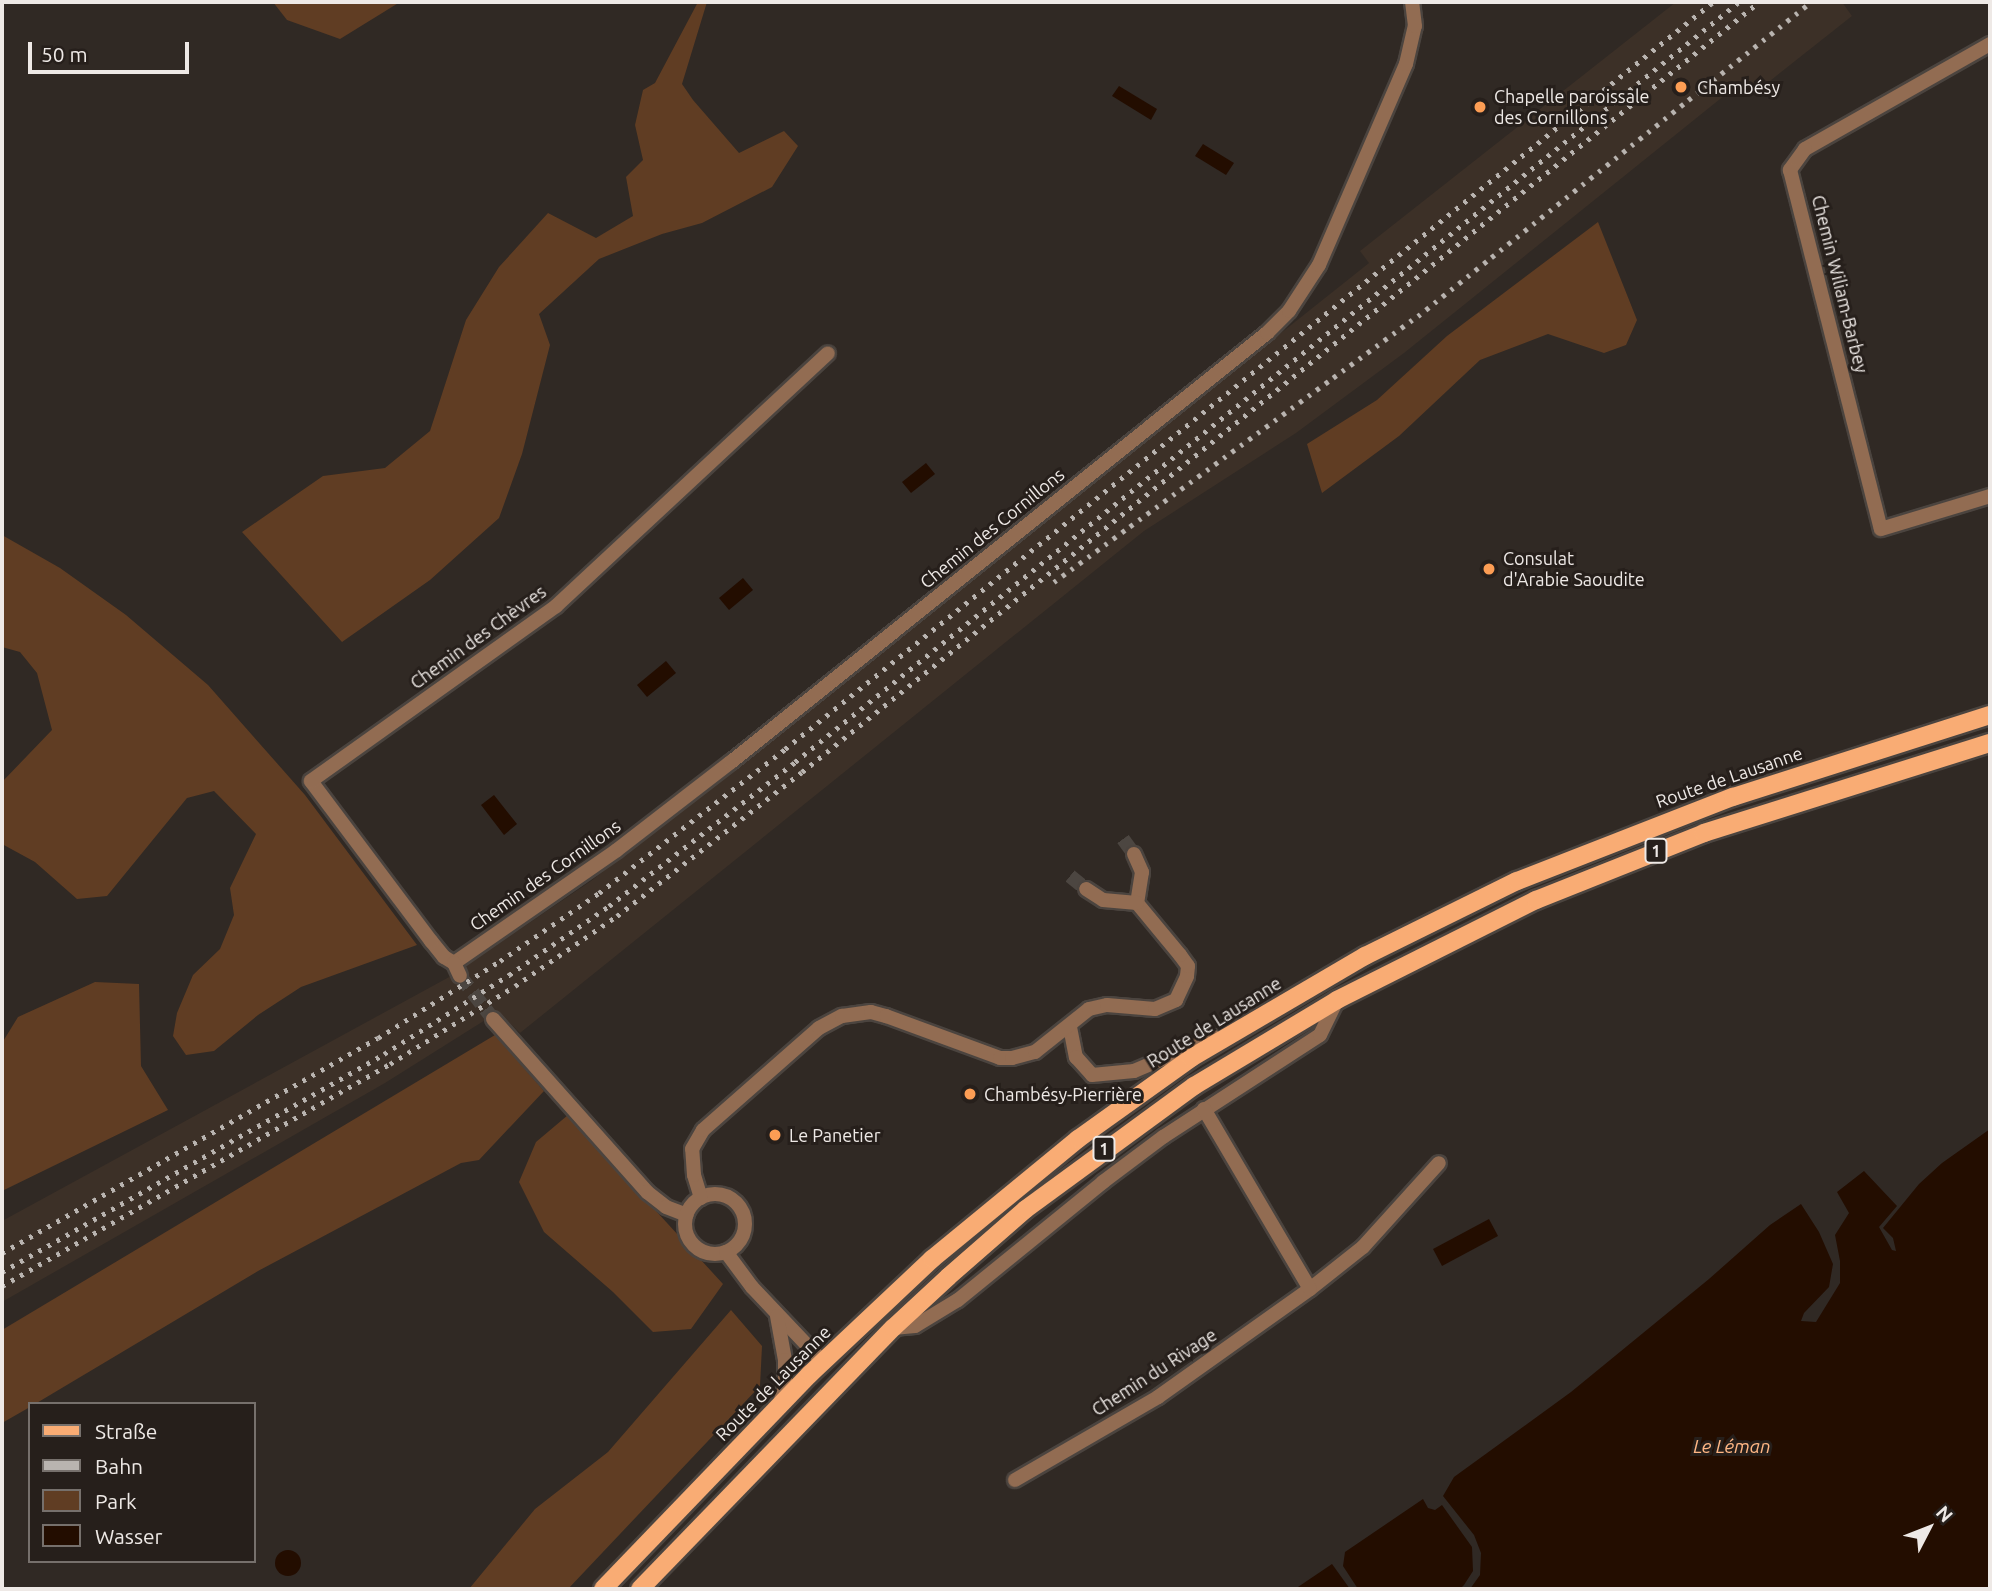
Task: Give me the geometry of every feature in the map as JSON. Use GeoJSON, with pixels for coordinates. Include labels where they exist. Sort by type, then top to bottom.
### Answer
{"type":"FeatureCollection","features":[{"type":"Feature","properties":{"kind":"main road","name":"Route de Lausanne"},"geometry":{"type":"LineString","coordinates":[[603,1589],[780,1404],[932,1259],[1013,1189],[1135,1097],[1249,1022],[1442,916],[1581,854],[1745,793],[1990,715]]}},
{"type":"Feature","properties":{"kind":"main road","name":"1"},"geometry":{"type":"LineString","coordinates":[[640,1589],[893,1328],[1026,1209],[1105,1148],[1194,1086],[1337,1000],[1474,929],[1598,874],[1804,800],[1990,743]]}},
{"type":"Feature","properties":{"kind":"main road"},"geometry":{"type":"LineString","coordinates":[[822,1362],[842,1381]]}},
{"type":"Feature","properties":{"kind":"street","name":"Chemin des Cornillons"},"geometry":{"type":"LineString","coordinates":[[457,969],[732,762],[1267,333],[1289,311],[1319,265],[1406,64],[1415,26],[1412,2]]}},
{"type":"Feature","properties":{"kind":"street","name":"Chemin Wiliam-Barbey"},"geometry":{"type":"LineString","coordinates":[[1990,44],[1805,149],[1790,170],[1881,528],[1990,496]]}},
{"type":"Feature","properties":{"kind":"street","name":"Chemin des Chèvres"},"geometry":{"type":"LineString","coordinates":[[457,969],[430,941],[311,781],[556,606],[828,353]]}},
{"type":"Feature","properties":{"kind":"street"},"geometry":{"type":"LineString","coordinates":[[1134,854],[1142,872],[1137,903]]}},
{"type":"Feature","properties":{"kind":"street"},"geometry":{"type":"LineString","coordinates":[[701,1198],[694,1175],[692,1149],[703,1130],[819,1028],[842,1016],[871,1012],[1000,1058],[1035,1052],[1070,1027],[1089,1009],[1107,1005],[1155,1009],[1170,1004],[1182,993],[1188,967],[1137,903],[1104,900],[1086,889]]}},
{"type":"Feature","properties":{"kind":"street"},"geometry":{"type":"LineString","coordinates":[[893,1328],[915,1326],[958,1300],[1103,1182],[1204,1109],[1320,1035],[1337,1000]]}},
{"type":"Feature","properties":{"kind":"street"},"geometry":{"type":"LineString","coordinates":[[493,1019],[647,1192],[666,1207],[687,1215]]}},
{"type":"Feature","properties":{"kind":"street"},"geometry":{"type":"LineString","coordinates":[[1070,1027],[1076,1057],[1092,1075],[1134,1071],[1249,1022]]}},
{"type":"Feature","properties":{"kind":"street"},"geometry":{"type":"LineString","coordinates":[[1204,1109],[1310,1289]]}},
{"type":"Feature","properties":{"kind":"street","name":"Chemin du Rivage"},"geometry":{"type":"LineString","coordinates":[[1015,1480],[1158,1397],[1310,1289],[1363,1247],[1439,1163]]}},
{"type":"Feature","properties":{"kind":"street"},"geometry":{"type":"LineString","coordinates":[[720,1195],[730,1198],[742,1212],[742,1236],[726,1252],[707,1253],[698,1249],[687,1234],[687,1215],[701,1198],[720,1195]]}},
{"type":"Feature","properties":{"kind":"street"},"geometry":{"type":"LineString","coordinates":[[726,1252],[776,1314],[822,1362]]}},
{"type":"Feature","properties":{"kind":"street"},"geometry":{"type":"LineString","coordinates":[[776,1314],[785,1360],[785,1386],[780,1404]]}},
{"type":"Feature","properties":{"kind":"shaded area"},"geometry":{"type":"Polygon","coordinates":[[[1676,2],[1842,2],[1852,16],[1751,96],[1740,83],[1404,353],[1296,433],[1144,531],[520,1033],[498,1012],[385,1083],[2,1302],[2,1221],[451,976],[591,881],[1369,263],[1360,251],[1676,2]]]}},
{"type":"Feature","properties":{"kind":"green space"},"geometry":{"type":"Polygon","coordinates":[[[273,2],[400,2],[340,39],[287,20],[273,2]]]}},
{"type":"Feature","properties":{"kind":"green space"},"geometry":{"type":"Polygon","coordinates":[[[698,2],[707,2],[682,84],[693,100],[739,153],[784,131],[798,146],[772,187],[702,223],[662,234],[599,259],[539,314],[550,345],[522,454],[499,518],[430,580],[342,642],[242,532],[323,476],[385,468],[430,431],[466,320],[499,267],[548,213],[596,238],[633,216],[626,177],[643,160],[635,125],[643,90],[655,83],[698,2]]]}},
{"type":"Feature","properties":{"kind":"green space"},"geometry":{"type":"Polygon","coordinates":[[[1598,222],[1637,320],[1626,345],[1604,353],[1548,334],[1480,360],[1399,436],[1322,493],[1307,444],[1377,400],[1447,336],[1598,222]]]}},
{"type":"Feature","properties":{"kind":"green space"},"geometry":{"type":"Polygon","coordinates":[[[2,535],[60,568],[126,615],[208,685],[305,795],[417,945],[301,987],[258,1015],[214,1051],[186,1055],[173,1036],[177,1013],[193,975],[220,949],[234,915],[230,888],[256,834],[214,791],[187,798],[107,896],[77,899],[35,862],[2,844],[2,782],[52,730],[37,673],[20,652],[2,647],[2,535]]]}},
{"type":"Feature","properties":{"kind":"green space"},"geometry":{"type":"Polygon","coordinates":[[[95,982],[139,984],[141,1066],[168,1110],[2,1191],[2,1043],[18,1017],[95,982]]]}},
{"type":"Feature","properties":{"kind":"green space"},"geometry":{"type":"Polygon","coordinates":[[[495,1035],[544,1091],[479,1160],[461,1163],[258,1271],[38,1402],[28,1402],[28,1408],[2,1423],[2,1330],[495,1035]]]}},
{"type":"Feature","properties":{"kind":"green space"},"geometry":{"type":"Polygon","coordinates":[[[568,1115],[723,1284],[691,1329],[653,1332],[613,1292],[544,1232],[519,1182],[536,1142],[568,1115]]]}},
{"type":"Feature","properties":{"kind":"green space"},"geometry":{"type":"Polygon","coordinates":[[[731,1310],[762,1346],[760,1386],[568,1589],[469,1589],[535,1509],[608,1452],[731,1310]]]}},
{"type":"Feature","properties":{"kind":"water"},"geometry":{"type":"Polygon","coordinates":[[[1119,86],[1157,109],[1151,120],[1112,96],[1119,86]]]}},
{"type":"Feature","properties":{"kind":"water"},"geometry":{"type":"Polygon","coordinates":[[[1203,144],[1234,163],[1226,175],[1195,156],[1203,144]]]}},
{"type":"Feature","properties":{"kind":"water"},"geometry":{"type":"Polygon","coordinates":[[[926,463],[935,474],[911,493],[902,482],[926,463]]]}},
{"type":"Feature","properties":{"kind":"water"},"geometry":{"type":"Polygon","coordinates":[[[743,578],[753,590],[729,610],[719,598],[743,578]]]}},
{"type":"Feature","properties":{"kind":"water"},"geometry":{"type":"Polygon","coordinates":[[[666,661],[676,673],[647,697],[637,685],[666,661]]]}},
{"type":"Feature","properties":{"kind":"water"},"geometry":{"type":"Polygon","coordinates":[[[494,795],[517,824],[504,835],[481,805],[494,795]]]}},
{"type":"Feature","properties":{"kind":"water","name":"Le Léman"},"geometry":{"type":"Polygon","coordinates":[[[1990,1129],[1990,1589],[1470,1589],[1480,1575],[1481,1553],[1474,1535],[1443,1496],[1454,1477],[1571,1392],[1709,1279],[1770,1225],[1801,1204],[1819,1232],[1833,1264],[1829,1287],[1804,1313],[1801,1321],[1816,1322],[1840,1283],[1840,1261],[1835,1235],[1849,1213],[1837,1192],[1864,1171],[1897,1206],[1879,1227],[1892,1250],[1896,1251],[1893,1238],[1883,1228],[1919,1184],[1942,1163],[1990,1129]]]}},
{"type":"Feature","properties":{"kind":"water"},"geometry":{"type":"Polygon","coordinates":[[[1489,1219],[1498,1236],[1442,1266],[1433,1249],[1489,1219]]]}},
{"type":"Feature","properties":{"kind":"water"},"geometry":{"type":"Polygon","coordinates":[[[1423,1499],[1428,1508],[1435,1510],[1442,1505],[1472,1547],[1473,1571],[1464,1585],[1460,1589],[1358,1589],[1343,1566],[1345,1552],[1423,1499]]]}},
{"type":"Feature","properties":{"kind":"water"},"geometry":{"type":"Polygon","coordinates":[[[288,1550],[297,1554],[301,1563],[297,1572],[288,1576],[279,1572],[275,1563],[279,1554],[288,1550]]]}},
{"type":"Feature","properties":{"kind":"water"},"geometry":{"type":"Polygon","coordinates":[[[1332,1564],[1350,1589],[1295,1589],[1332,1564]]]}},
{"type":"Feature","properties":{"kind":"tunnel"},"geometry":{"type":"LineString","coordinates":[[1123,839],[1134,854]]}},
{"type":"Feature","properties":{"kind":"tunnel"},"geometry":{"type":"LineString","coordinates":[[1070,876],[1086,889]]}},
{"type":"Feature","properties":{"kind":"tunnel"},"geometry":{"type":"LineString","coordinates":[[460,976],[493,1019]]}},
{"type":"Feature","properties":{"kind":"railway"},"geometry":{"type":"LineString","coordinates":[[2,1253],[378,1038],[500,961],[599,893],[785,749],[1713,2]]}},
{"type":"Feature","properties":{"kind":"railway"},"geometry":{"type":"LineString","coordinates":[[2,1272],[384,1054],[509,975],[609,906],[795,762],[1739,2]]}},
{"type":"Feature","properties":{"kind":"railway"},"geometry":{"type":"LineString","coordinates":[[2,1286],[390,1064],[515,986],[617,916],[802,772],[1759,2]]}},
{"type":"Feature","properties":{"kind":"railway"},"geometry":{"type":"LineString","coordinates":[[1054,582],[1418,316],[1811,2]]}},
{"type":"Feature","properties":{"kind":"place","name":"Chambésy"},"geometry":{"type":"Point","coordinates":[1681,87]}},
{"type":"Feature","properties":{"kind":"place","name":"Chapelle paroissale des Cornillons"},"geometry":{"type":"Point","coordinates":[1480,107]}},
{"type":"Feature","properties":{"kind":"place","name":"Consulat d'Arabie Saoudite"},"geometry":{"type":"Point","coordinates":[1489,569]}},
{"type":"Feature","properties":{"kind":"place","name":"Chambésy-Pierrière"},"geometry":{"type":"Point","coordinates":[970,1094]}},
{"type":"Feature","properties":{"kind":"place","name":"Le Panetier"},"geometry":{"type":"Point","coordinates":[775,1135]}}]}
